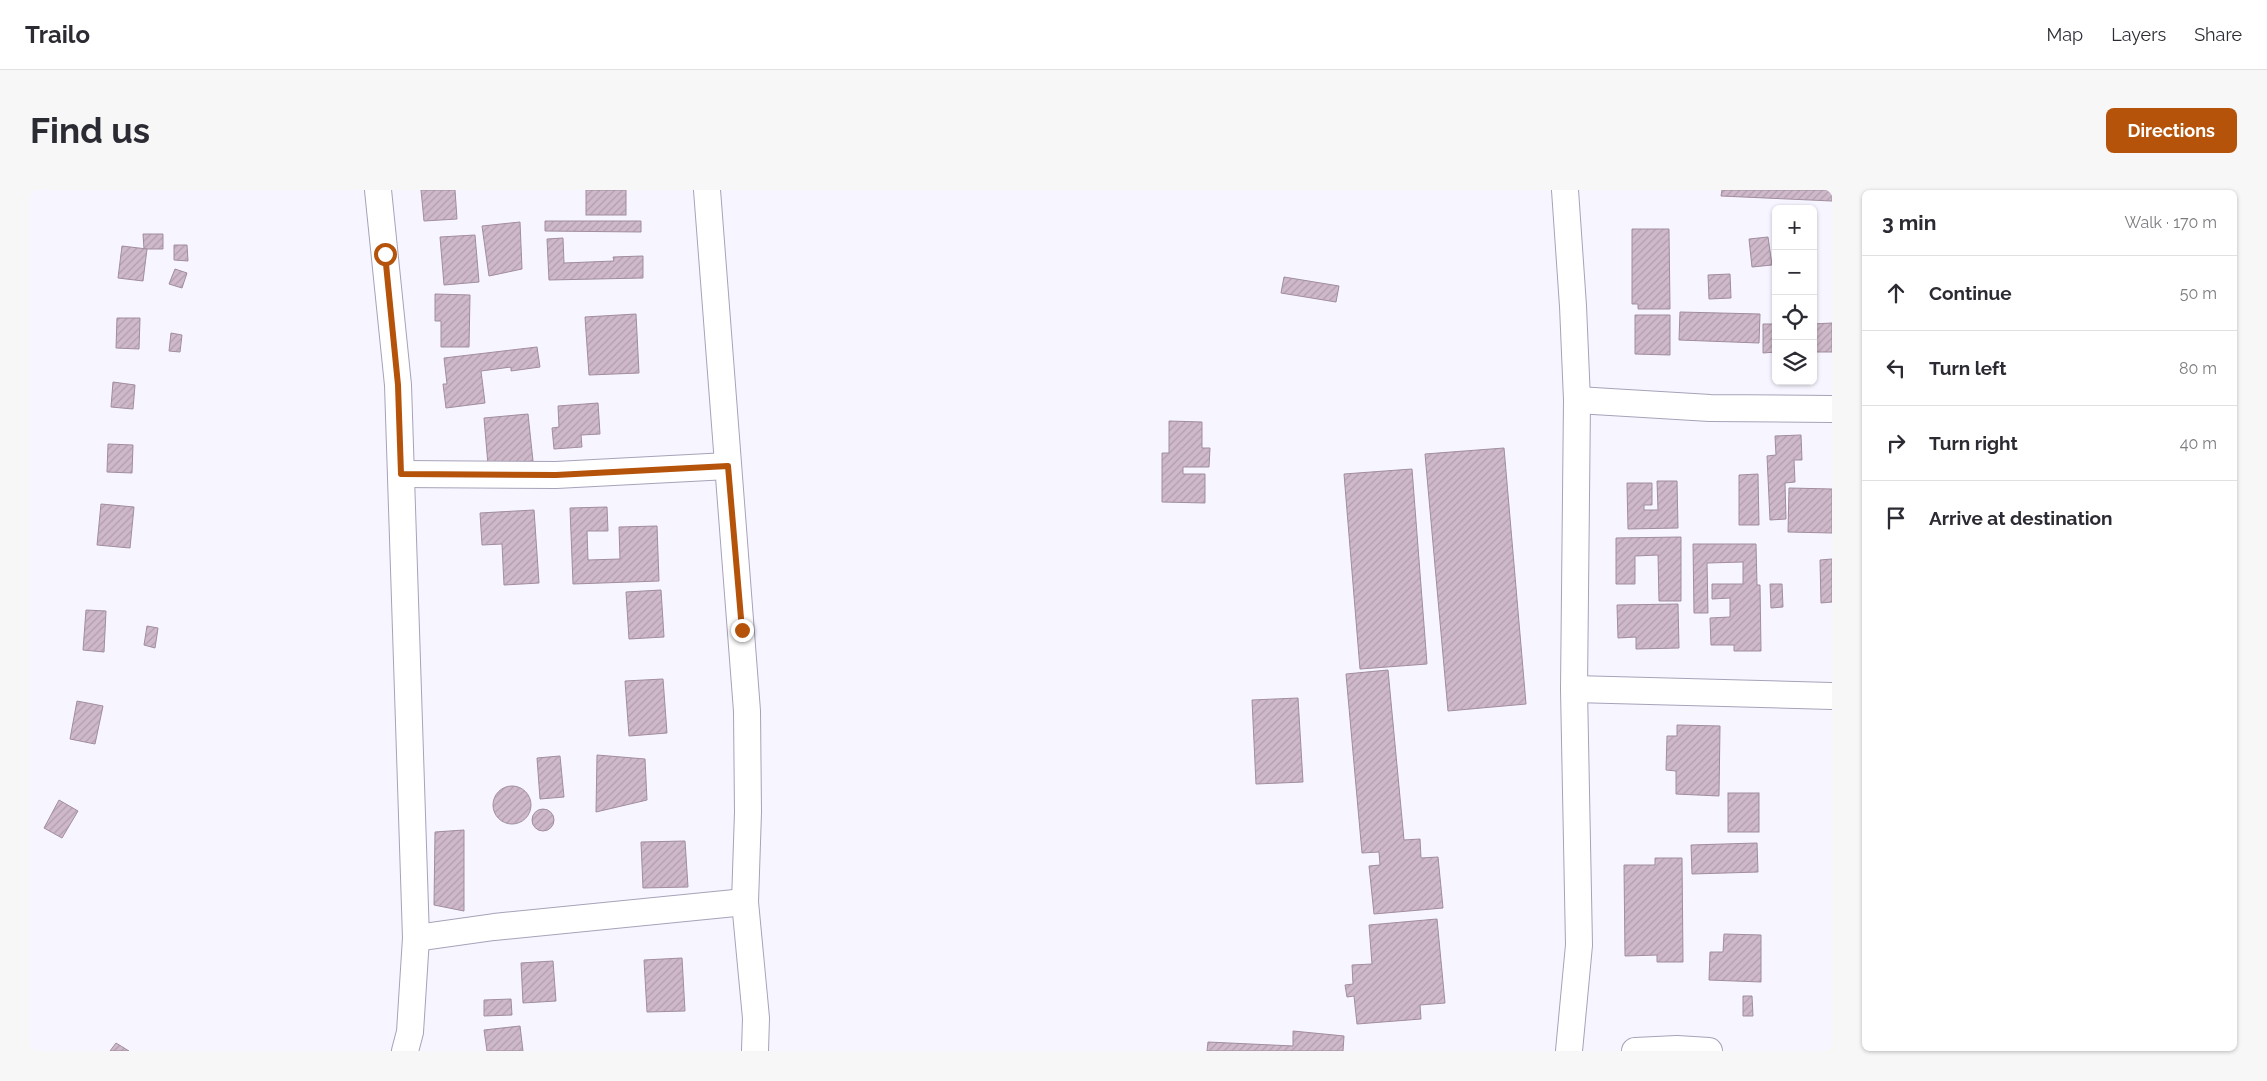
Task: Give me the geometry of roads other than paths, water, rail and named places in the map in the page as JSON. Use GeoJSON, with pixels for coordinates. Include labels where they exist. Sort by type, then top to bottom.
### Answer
{"type":"FeatureCollection","features":[{"type":"Feature","properties":{"kind":"street"},"geometry":{"type":"LineString","coordinates":[[378,190],[398,385],[416,938],[410,1032],[405,1051]]}},
{"type":"Feature","properties":{"kind":"street"},"geometry":{"type":"LineString","coordinates":[[707,190],[747,711],[748,812],[745,902],[756,1018],[755,1051]]}},
{"type":"Feature","properties":{"kind":"street"},"geometry":{"type":"LineString","coordinates":[[1565,190],[1573,306],[1576,400],[1574,688],[1579,945],[1569,1051]]}},
{"type":"Feature","properties":{"kind":"street"},"geometry":{"type":"LineString","coordinates":[[1576,400],[1710,408],[1832,409]]}},
{"type":"Feature","properties":{"kind":"street"},"geometry":{"type":"LineString","coordinates":[[401,474],[556,475],[728,466]]}},
{"type":"Feature","properties":{"kind":"street"},"geometry":{"type":"LineString","coordinates":[[1574,688],[1832,696]]}},
{"type":"Feature","properties":{"kind":"street"},"geometry":{"type":"LineString","coordinates":[[416,938],[494,927],[745,902]]}},
{"type":"Feature","properties":{"kind":"street"},"geometry":{"type":"LineString","coordinates":[[1635,1051],[1677,1049],[1709,1051]]}}]}
